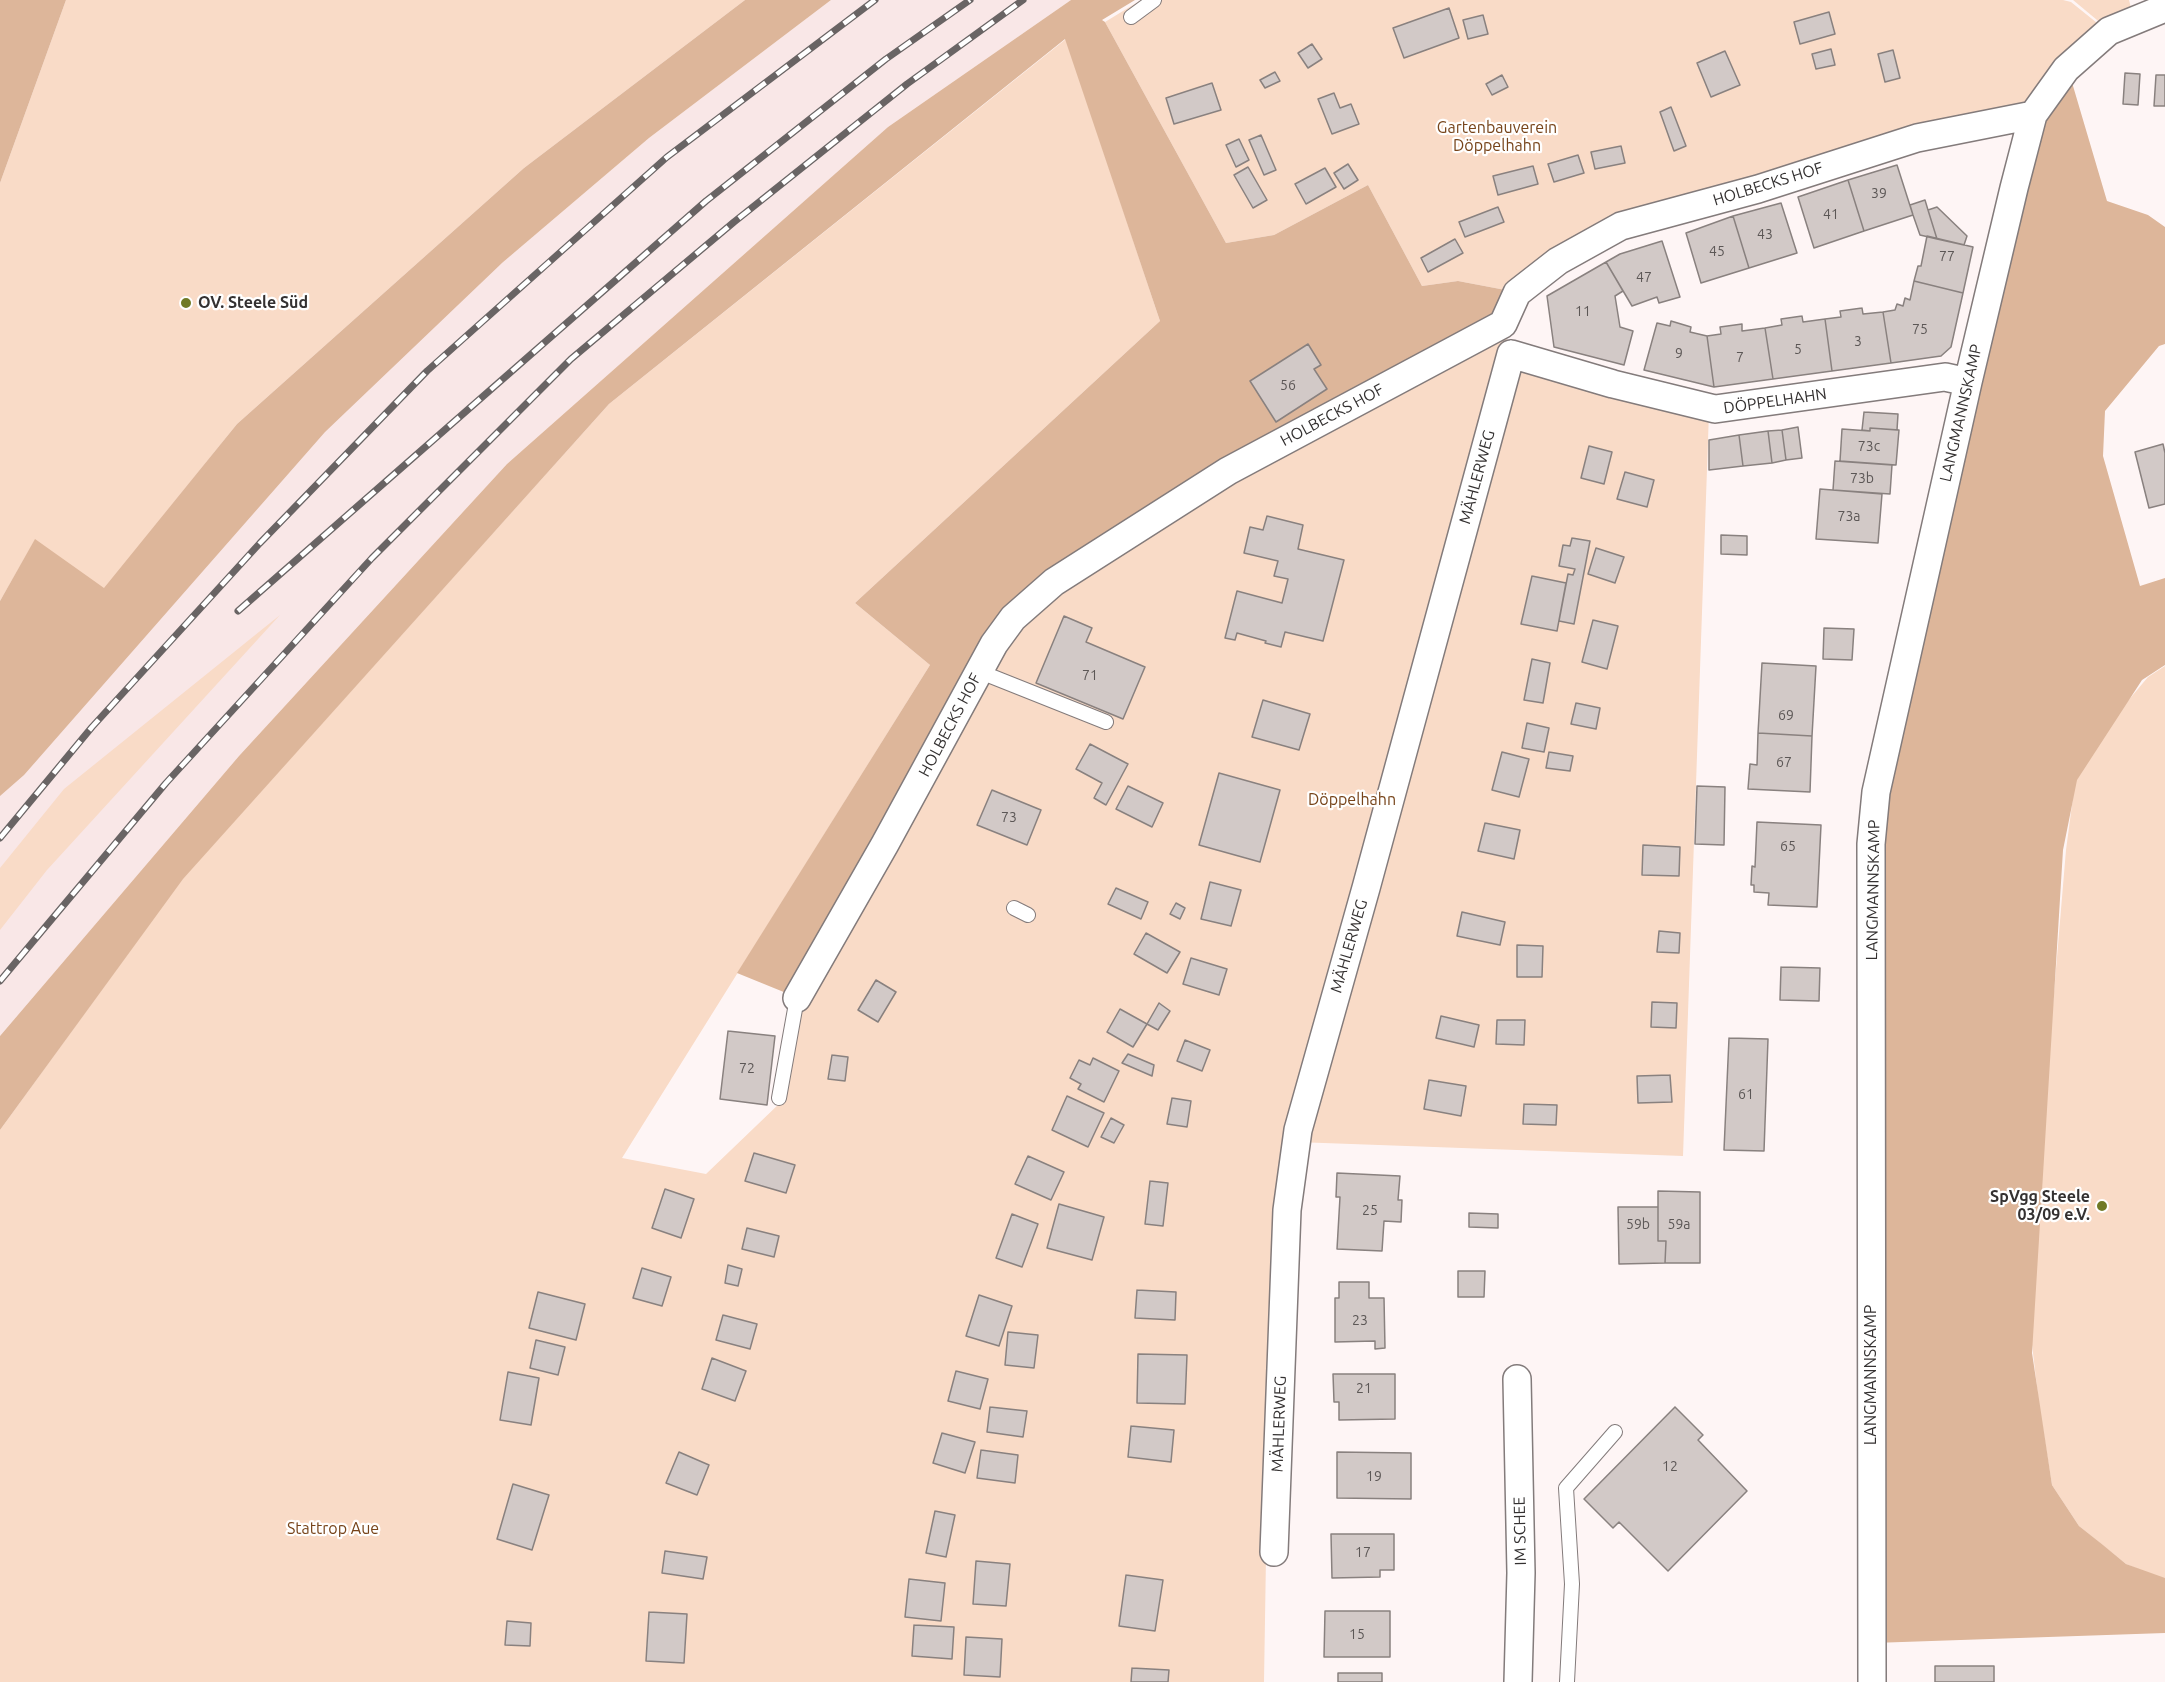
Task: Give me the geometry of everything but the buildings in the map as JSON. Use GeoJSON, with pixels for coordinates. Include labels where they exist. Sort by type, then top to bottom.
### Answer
{"type":"FeatureCollection","features":[{"type":"Feature","properties":{"kind":"street"},"geometry":{"type":"LineString","coordinates":[[2033,115],[2066,69],[2131,10],[2165,8]]}},
{"type":"Feature","properties":{"kind":"street","name":"HOLBECKS HOF"},"geometry":{"type":"LineString","coordinates":[[797,998],[885,844],[978,671],[1013,618],[1054,582],[1228,471],[1503,324],[1517,293],[1558,261],[1621,226],[1758,189],[1917,138],[2033,115]]}},
{"type":"Feature","properties":{"kind":"street","name":"LANGMANNSKAMP"},"geometry":{"type":"LineString","coordinates":[[1872,1682],[1871,844],[1876,792],[1968,382],[2033,115]]}},
{"type":"Feature","properties":{"kind":"street"},"geometry":{"type":"LineString","coordinates":[[1503,324],[1511,354]]}},
{"type":"Feature","properties":{"kind":"street","name":"DÖPPELHAHN"},"geometry":{"type":"LineString","coordinates":[[1511,354],[1613,384],[1715,409],[1945,377],[1968,382]]}},
{"type":"Feature","properties":{"kind":"street","name":"MÄHLERWEG"},"geometry":{"type":"LineString","coordinates":[[1274,1552],[1287,1210],[1298,1130],[1511,354]]}},
{"type":"Feature","properties":{"kind":"street","name":"IM SCHEE"},"geometry":{"type":"LineString","coordinates":[[1517,1379],[1521,1573],[1518,1682]]}},
{"type":"Feature","properties":{"kind":"lane"},"geometry":{"type":"LineString","coordinates":[[1131,17],[1154,0]]}},
{"type":"Feature","properties":{"kind":"lane"},"geometry":{"type":"LineString","coordinates":[[978,671],[1106,722]]}},
{"type":"Feature","properties":{"kind":"lane"},"geometry":{"type":"LineString","coordinates":[[1014,908],[1028,915]]}},
{"type":"Feature","properties":{"kind":"lane","name":"HOLBECKS HOF"},"geometry":{"type":"LineString","coordinates":[[779,1098],[797,998]]}},
{"type":"Feature","properties":{"kind":"lane"},"geometry":{"type":"LineString","coordinates":[[1567,1682],[1572,1584],[1566,1488],[1615,1432]]}},
{"type":"Feature","properties":{"kind":"shaded area"},"geometry":{"type":"Polygon","coordinates":[[[0,0],[66,0],[0,183],[0,0]]]}},
{"type":"Feature","properties":{"kind":"shaded area"},"geometry":{"type":"Polygon","coordinates":[[[745,0],[831,0],[649,138],[502,263],[325,432],[24,775],[0,796],[0,601],[35,539],[104,588],[237,424],[524,168],[745,0]]]}},
{"type":"Feature","properties":{"kind":"shaded area"},"geometry":{"type":"Polygon","coordinates":[[[831,0],[1071,0],[888,127],[507,464],[239,756],[0,1036],[0,601],[502,263],[649,138],[831,0]]]}},
{"type":"Feature","properties":{"kind":"shaded area"},"geometry":{"type":"Polygon","coordinates":[[[1071,0],[1135,0],[1102,20],[1226,243],[1274,235],[1368,185],[1422,286],[1458,281],[1516,292],[1503,323],[1031,598],[796,997],[737,973],[930,665],[855,603],[1160,321],[1065,39],[609,404],[183,879],[0,1130],[0,1036],[239,756],[507,464],[888,127],[1071,0]]]}},
{"type":"Feature","properties":{"kind":"shaded area"},"geometry":{"type":"Polygon","coordinates":[[[2068,69],[2107,201],[2148,215],[2165,227],[2165,344],[2159,346],[2105,411],[2103,456],[2140,586],[2165,578],[2165,665],[2142,680],[2077,780],[2063,850],[2032,1353],[2052,1485],[2079,1526],[2126,1564],[2165,1578],[2165,1633],[1873,1643],[1870,841],[2016,186],[2068,69]]]}},
{"type":"Feature","properties":{"kind":"green space","name":"OV. Steele Süd"},"geometry":{"type":"Polygon","coordinates":[[[66,0],[745,0],[524,168],[237,424],[104,589],[35,540],[0,601],[0,183],[66,0]]]}},
{"type":"Feature","properties":{"kind":"green space","name":"Gartenbauverein Döppelhahn"},"geometry":{"type":"Polygon","coordinates":[[[1141,0],[2063,0],[2071,2],[2107,31],[2033,114],[1621,226],[1516,292],[1458,281],[1422,286],[1368,185],[1274,235],[1226,243],[1105,22],[1141,0]]]}},
{"type":"Feature","properties":{"kind":"green space"},"geometry":{"type":"Polygon","coordinates":[[[2073,0],[2129,0],[2134,20],[2109,30],[2073,0]]]}},
{"type":"Feature","properties":{"kind":"green space"},"geometry":{"type":"Polygon","coordinates":[[[1066,39],[1160,321],[855,603],[930,665],[622,1158],[706,1174],[781,1102],[797,1000],[979,671],[1054,583],[1503,324],[1511,355],[1709,412],[1683,1156],[1296,1142],[1266,1557],[1264,1682],[0,1682],[0,1130],[182,879],[609,404],[1066,39]]]}},
{"type":"Feature","properties":{"kind":"green space"},"geometry":{"type":"Polygon","coordinates":[[[280,615],[47,870],[0,930],[0,868],[64,789],[280,615]]]}},
{"type":"Feature","properties":{"kind":"green space","name":"SpVgg Steele 03/09 e.V."},"geometry":{"type":"Polygon","coordinates":[[[2165,666],[2165,1580],[2126,1564],[2079,1526],[2052,1485],[2031,1336],[2047,1076],[2066,850],[2075,782],[2111,721],[2148,677],[2165,666]]]}},
{"type":"Feature","properties":{"kind":"railway"},"geometry":{"type":"LineString","coordinates":[[0,838],[92,727],[260,543],[427,371],[667,157],[875,0]]}},
{"type":"Feature","properties":{"kind":"railway"},"geometry":{"type":"LineString","coordinates":[[238,611],[706,201],[886,59],[970,0]]}},
{"type":"Feature","properties":{"kind":"railway"},"geometry":{"type":"LineString","coordinates":[[0,981],[166,783],[372,558],[571,359],[734,222],[907,84],[1023,0]]}},
{"type":"Feature","properties":{"kind":"place","name":"OV. Steele Süd"},"geometry":{"type":"Point","coordinates":[186,303]}},
{"type":"Feature","properties":{"kind":"place","name":"SpVgg Steele 03/09 e.V."},"geometry":{"type":"Point","coordinates":[2102,1206]}},
{"type":"Feature","properties":{"kind":"park label","name":"Döppelhahn"},"geometry":{"type":"Point","coordinates":[1352,800]}},
{"type":"Feature","properties":{"kind":"park label","name":"Stattrop Aue"},"geometry":{"type":"Point","coordinates":[333,1529]}}]}
